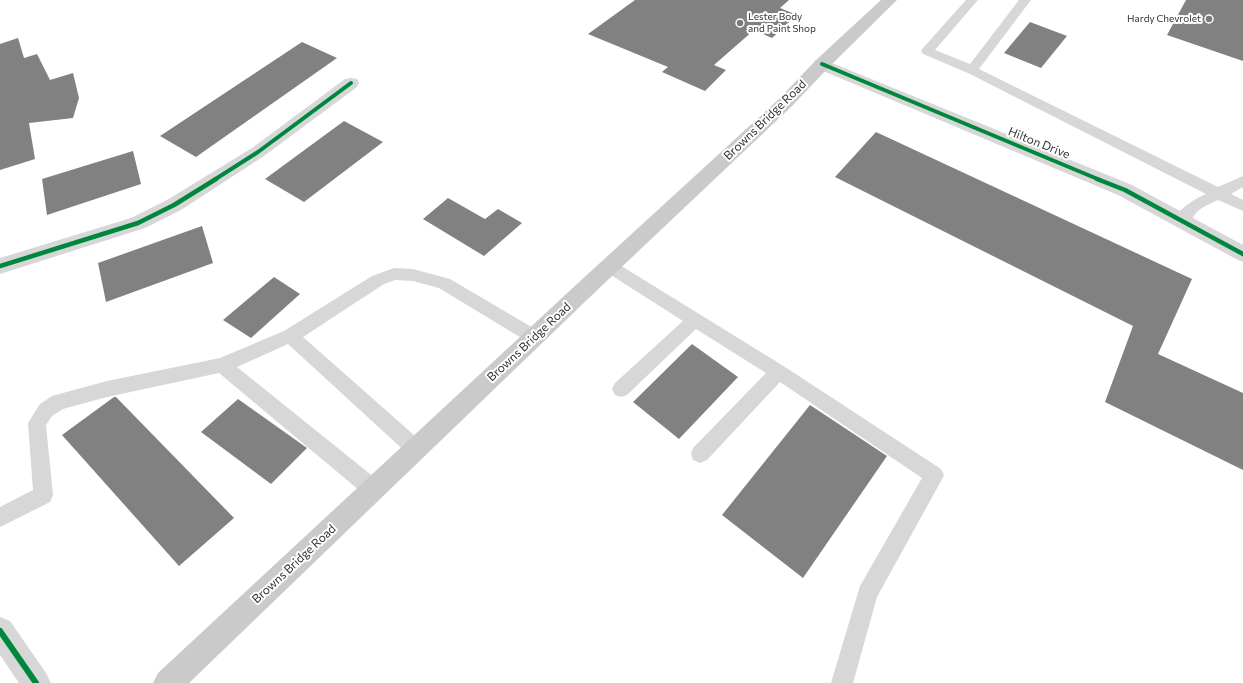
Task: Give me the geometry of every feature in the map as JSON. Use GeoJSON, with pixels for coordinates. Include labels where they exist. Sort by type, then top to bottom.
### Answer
{"type":"FeatureCollection","features":[{"type":"Feature","properties":{"kind":"main road","name":"Browns Bridge Road"},"geometry":{"type":"LineString","coordinates":[[168,683],[609,266],[786,102],[822,64],[890,0]]}},
{"type":"Feature","properties":{"kind":"street","name":"Hilton Drive"},"geometry":{"type":"LineString","coordinates":[[822,64],[1125,190],[1243,254]]}},
{"type":"Feature","properties":{"kind":"street"},"geometry":{"type":"LineString","coordinates":[[0,266],[138,223],[174,205],[258,152],[351,83]]}},
{"type":"Feature","properties":{"kind":"street"},"geometry":{"type":"LineString","coordinates":[[2,639],[36,683]]}},
{"type":"Feature","properties":{"kind":"lane"},"geometry":{"type":"LineString","coordinates":[[972,0],[927,51],[972,70],[1243,206]]}},
{"type":"Feature","properties":{"kind":"lane"},"geometry":{"type":"LineString","coordinates":[[972,70],[1025,0]]}},
{"type":"Feature","properties":{"kind":"lane"},"geometry":{"type":"LineString","coordinates":[[1181,220],[1194,206],[1243,181]]}},
{"type":"Feature","properties":{"kind":"lane"},"geometry":{"type":"LineString","coordinates":[[609,266],[779,372],[934,475],[867,593],[842,683]]}},
{"type":"Feature","properties":{"kind":"lane"},"geometry":{"type":"LineString","coordinates":[[0,517],[43,495],[37,423],[46,410],[58,402],[107,389],[222,365],[290,336],[378,280],[394,274],[413,275],[444,283],[534,337]]}},
{"type":"Feature","properties":{"kind":"lane"},"geometry":{"type":"LineString","coordinates":[[621,389],[696,319]]}},
{"type":"Feature","properties":{"kind":"lane"},"geometry":{"type":"LineString","coordinates":[[290,336],[416,449]]}},
{"type":"Feature","properties":{"kind":"lane"},"geometry":{"type":"LineString","coordinates":[[222,365],[374,489]]}},
{"type":"Feature","properties":{"kind":"lane"},"geometry":{"type":"LineString","coordinates":[[700,454],[779,372]]}},
{"type":"Feature","properties":{"kind":"building"},"geometry":{"type":"Polygon","coordinates":[[[635,0],[789,0],[780,8],[797,15],[772,38],[754,30],[714,65],[726,70],[705,91],[662,72],[668,67],[588,34],[635,0]]]}},
{"type":"Feature","properties":{"kind":"building","name":"Hardy Chevrolet"},"geometry":{"type":"Polygon","coordinates":[[[1186,0],[1243,0],[1243,61],[1167,35],[1186,0]]]}},
{"type":"Feature","properties":{"kind":"building"},"geometry":{"type":"Polygon","coordinates":[[[1030,22],[1067,36],[1041,68],[1004,53],[1030,22]]]}},
{"type":"Feature","properties":{"kind":"building"},"geometry":{"type":"Polygon","coordinates":[[[18,38],[24,58],[37,54],[50,80],[73,73],[79,98],[73,118],[29,123],[35,159],[0,170],[0,44],[18,38]]]}},
{"type":"Feature","properties":{"kind":"building"},"geometry":{"type":"Polygon","coordinates":[[[302,42],[337,58],[196,157],[160,136],[302,42]]]}},
{"type":"Feature","properties":{"kind":"building"},"geometry":{"type":"Polygon","coordinates":[[[344,121],[383,142],[304,202],[265,179],[344,121]]]}},
{"type":"Feature","properties":{"kind":"building"},"geometry":{"type":"Polygon","coordinates":[[[876,132],[1192,279],[1158,354],[1243,393],[1243,470],[1105,402],[1133,326],[835,177],[876,132]]]}},
{"type":"Feature","properties":{"kind":"building"},"geometry":{"type":"Polygon","coordinates":[[[133,151],[141,184],[47,215],[42,179],[133,151]]]}},
{"type":"Feature","properties":{"kind":"building"},"geometry":{"type":"Polygon","coordinates":[[[448,198],[485,219],[498,209],[522,223],[484,256],[423,219],[448,198]]]}},
{"type":"Feature","properties":{"kind":"building"},"geometry":{"type":"Polygon","coordinates":[[[202,226],[213,263],[106,302],[98,263],[202,226]]]}},
{"type":"Feature","properties":{"kind":"building"},"geometry":{"type":"Polygon","coordinates":[[[274,277],[300,294],[251,338],[223,320],[274,277]]]}},
{"type":"Feature","properties":{"kind":"building"},"geometry":{"type":"Polygon","coordinates":[[[692,344],[738,377],[679,439],[633,402],[692,344]]]}},
{"type":"Feature","properties":{"kind":"building"},"geometry":{"type":"Polygon","coordinates":[[[116,397],[234,518],[179,566],[62,435],[116,397]]]}},
{"type":"Feature","properties":{"kind":"building"},"geometry":{"type":"Polygon","coordinates":[[[238,399],[307,448],[271,484],[201,432],[238,399]]]}},
{"type":"Feature","properties":{"kind":"building"},"geometry":{"type":"Polygon","coordinates":[[[810,405],[887,456],[803,578],[722,515],[810,405]]]}},
{"type":"Feature","properties":{"kind":"cycle path"},"geometry":{"type":"LineString","coordinates":[[822,64],[1125,190],[1243,254]]}},
{"type":"Feature","properties":{"kind":"cycle path"},"geometry":{"type":"LineString","coordinates":[[0,266],[138,223],[174,205],[258,152],[351,83]]}},
{"type":"Feature","properties":{"kind":"cycle path"},"geometry":{"type":"LineString","coordinates":[[0,631],[36,683]]}},
{"type":"Feature","properties":{"kind":"place","name":"Hardy Chevrolet"},"geometry":{"type":"Point","coordinates":[1209,19]}},
{"type":"Feature","properties":{"kind":"place","name":"Lester Body and Paint Shop"},"geometry":{"type":"Point","coordinates":[740,23]}}]}
